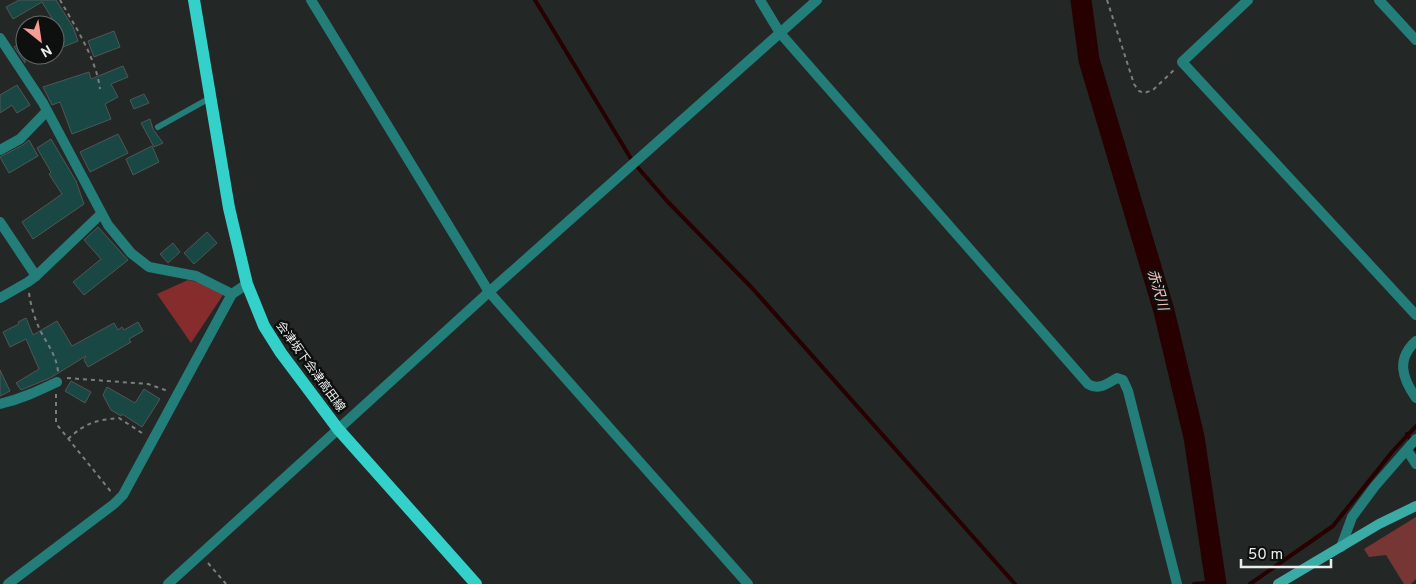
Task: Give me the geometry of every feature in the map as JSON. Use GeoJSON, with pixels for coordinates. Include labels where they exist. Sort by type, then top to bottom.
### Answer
{"type":"FeatureCollection","features":[{"type":"Feature","properties":{"kind":"main road","name":"会津坂下会津高田線"},"geometry":{"type":"LineString","coordinates":[[194,0],[229,208],[247,284],[264,326],[281,353],[338,429],[476,584]]}},
{"type":"Feature","properties":{"kind":"street"},"geometry":{"type":"LineString","coordinates":[[311,0],[489,292],[748,584]]}},
{"type":"Feature","properties":{"kind":"street"},"geometry":{"type":"LineString","coordinates":[[760,0],[780,33],[1088,384],[1098,387],[1106,385],[1117,378],[1123,380],[1128,391],[1177,584]]}},
{"type":"Feature","properties":{"kind":"street"},"geometry":{"type":"LineString","coordinates":[[168,584],[489,292],[817,0]]}},
{"type":"Feature","properties":{"kind":"street"},"geometry":{"type":"LineString","coordinates":[[1248,0],[1182,62],[1416,315]]}},
{"type":"Feature","properties":{"kind":"street"},"geometry":{"type":"LineString","coordinates":[[1379,0],[1416,40]]}},
{"type":"Feature","properties":{"kind":"street"},"geometry":{"type":"LineString","coordinates":[[0,38],[47,111],[101,214],[131,253],[149,267],[196,276],[232,294]]}},
{"type":"Feature","properties":{"kind":"street"},"geometry":{"type":"LineString","coordinates":[[0,150],[20,139],[47,111]]}},
{"type":"Feature","properties":{"kind":"street"},"geometry":{"type":"LineString","coordinates":[[0,298],[32,279],[101,214]]}},
{"type":"Feature","properties":{"kind":"street"},"geometry":{"type":"LineString","coordinates":[[0,222],[32,279]]}},
{"type":"Feature","properties":{"kind":"street"},"geometry":{"type":"LineString","coordinates":[[8,584],[123,495],[232,294],[247,284]]}},
{"type":"Feature","properties":{"kind":"street"},"geometry":{"type":"LineString","coordinates":[[1416,341],[1405,354],[1402,361],[1404,376],[1416,398]]}},
{"type":"Feature","properties":{"kind":"street"},"geometry":{"type":"LineString","coordinates":[[0,404],[18,400],[57,379]]}},
{"type":"Feature","properties":{"kind":"street"},"geometry":{"type":"LineString","coordinates":[[1341,547],[1352,517],[1416,439]]}},
{"type":"Feature","properties":{"kind":"street"},"geometry":{"type":"LineString","coordinates":[[1407,450],[1416,464]]}},
{"type":"Feature","properties":{"kind":"street"},"geometry":{"type":"LineString","coordinates":[[1278,584],[1378,524],[1416,506]]}},
{"type":"Feature","properties":{"kind":"lane"},"geometry":{"type":"LineString","coordinates":[[158,127],[211,98]]}},
{"type":"Feature","properties":{"kind":"path"},"geometry":{"type":"LineString","coordinates":[[60,0],[81,37],[95,70],[100,89]]}},
{"type":"Feature","properties":{"kind":"path"},"geometry":{"type":"LineString","coordinates":[[1107,0],[1134,84],[1139,91],[1144,93],[1153,90],[1182,62]]}},
{"type":"Feature","properties":{"kind":"path"},"geometry":{"type":"LineString","coordinates":[[32,279],[30,304],[57,364],[56,422],[61,432],[118,500]]}},
{"type":"Feature","properties":{"kind":"path"},"geometry":{"type":"LineString","coordinates":[[57,379],[148,384],[177,395]]}},
{"type":"Feature","properties":{"kind":"path"},"geometry":{"type":"LineString","coordinates":[[68,439],[82,426],[119,418],[152,440]]}},
{"type":"Feature","properties":{"kind":"path"},"geometry":{"type":"LineString","coordinates":[[201,556],[226,584]]}},
{"type":"Feature","properties":{"kind":"shaded area"},"geometry":{"type":"Polygon","coordinates":[[[188,280],[202,283],[223,295],[191,343],[157,294],[188,280]]]}},
{"type":"Feature","properties":{"kind":"shaded area"},"geometry":{"type":"Polygon","coordinates":[[[1416,517],[1416,579],[1411,584],[1404,584],[1386,555],[1369,557],[1364,549],[1416,517]]]}},
{"type":"Feature","properties":{"kind":"building"},"geometry":{"type":"Polygon","coordinates":[[[19,0],[56,0],[73,27],[78,41],[65,46],[65,15],[50,15],[42,2],[20,15],[15,15],[13,19],[6,7],[19,0]]]}},
{"type":"Feature","properties":{"kind":"building"},"geometry":{"type":"Polygon","coordinates":[[[114,31],[120,47],[94,57],[88,41],[114,31]]]}},
{"type":"Feature","properties":{"kind":"building"},"geometry":{"type":"Polygon","coordinates":[[[123,66],[128,77],[111,84],[118,97],[105,104],[111,119],[72,134],[60,102],[52,105],[43,87],[89,72],[91,79],[123,66]]]}},
{"type":"Feature","properties":{"kind":"building"},"geometry":{"type":"Polygon","coordinates":[[[17,85],[30,105],[17,113],[12,105],[0,113],[0,95],[17,85]]]}},
{"type":"Feature","properties":{"kind":"building"},"geometry":{"type":"Polygon","coordinates":[[[144,94],[149,103],[134,109],[130,100],[144,94]]]}},
{"type":"Feature","properties":{"kind":"building"},"geometry":{"type":"Polygon","coordinates":[[[150,119],[153,129],[163,143],[154,147],[141,123],[150,119]]]}},
{"type":"Feature","properties":{"kind":"building"},"geometry":{"type":"Polygon","coordinates":[[[118,134],[128,153],[90,172],[80,152],[118,134]]]}},
{"type":"Feature","properties":{"kind":"building"},"geometry":{"type":"Polygon","coordinates":[[[51,139],[76,181],[84,204],[33,239],[22,222],[62,194],[49,174],[51,172],[37,148],[51,139]]]}},
{"type":"Feature","properties":{"kind":"building"},"geometry":{"type":"Polygon","coordinates":[[[29,140],[38,156],[9,173],[0,157],[29,140]]]}},
{"type":"Feature","properties":{"kind":"building"},"geometry":{"type":"Polygon","coordinates":[[[152,146],[159,162],[133,175],[126,159],[152,146]]]}},
{"type":"Feature","properties":{"kind":"building"},"geometry":{"type":"Polygon","coordinates":[[[98,227],[128,260],[84,295],[73,282],[101,259],[84,240],[98,227]]]}},
{"type":"Feature","properties":{"kind":"building"},"geometry":{"type":"Polygon","coordinates":[[[207,232],[217,243],[194,264],[184,253],[207,232]]]}},
{"type":"Feature","properties":{"kind":"building"},"geometry":{"type":"Polygon","coordinates":[[[173,243],[180,252],[168,263],[160,254],[173,243]]]}},
{"type":"Feature","properties":{"kind":"building"},"geometry":{"type":"Polygon","coordinates":[[[26,318],[33,335],[57,321],[72,346],[114,323],[118,330],[122,327],[124,330],[138,322],[143,331],[129,339],[131,342],[88,367],[84,360],[86,356],[50,378],[21,390],[16,383],[39,369],[26,339],[10,347],[3,332],[26,318]]]}},
{"type":"Feature","properties":{"kind":"building"},"geometry":{"type":"Polygon","coordinates":[[[0,370],[10,391],[0,396],[0,370]]]}},
{"type":"Feature","properties":{"kind":"building"},"geometry":{"type":"Polygon","coordinates":[[[71,381],[91,392],[85,403],[65,391],[71,381]]]}},
{"type":"Feature","properties":{"kind":"building"},"geometry":{"type":"Polygon","coordinates":[[[107,387],[135,403],[144,389],[160,399],[142,427],[122,414],[121,416],[111,410],[103,395],[107,387]]]}},
{"type":"Feature","properties":{"kind":"waterway"},"geometry":{"type":"LineString","coordinates":[[535,0],[633,162],[667,201],[753,289],[1015,584]]}},
{"type":"Feature","properties":{"kind":"waterway","name":"赤沢川"},"geometry":{"type":"LineString","coordinates":[[1081,0],[1089,60],[1164,311],[1194,437],[1216,584]]}},
{"type":"Feature","properties":{"kind":"waterway"},"geometry":{"type":"LineString","coordinates":[[1250,584],[1333,526],[1392,452],[1416,426]]}},
{"type":"Feature","properties":{"kind":"waterway"},"geometry":{"type":"LineString","coordinates":[[1407,434],[1416,449]]}},
{"type":"Feature","properties":{"kind":"waterway"},"geometry":{"type":"LineString","coordinates":[[1194,584],[1215,582]]}}]}
